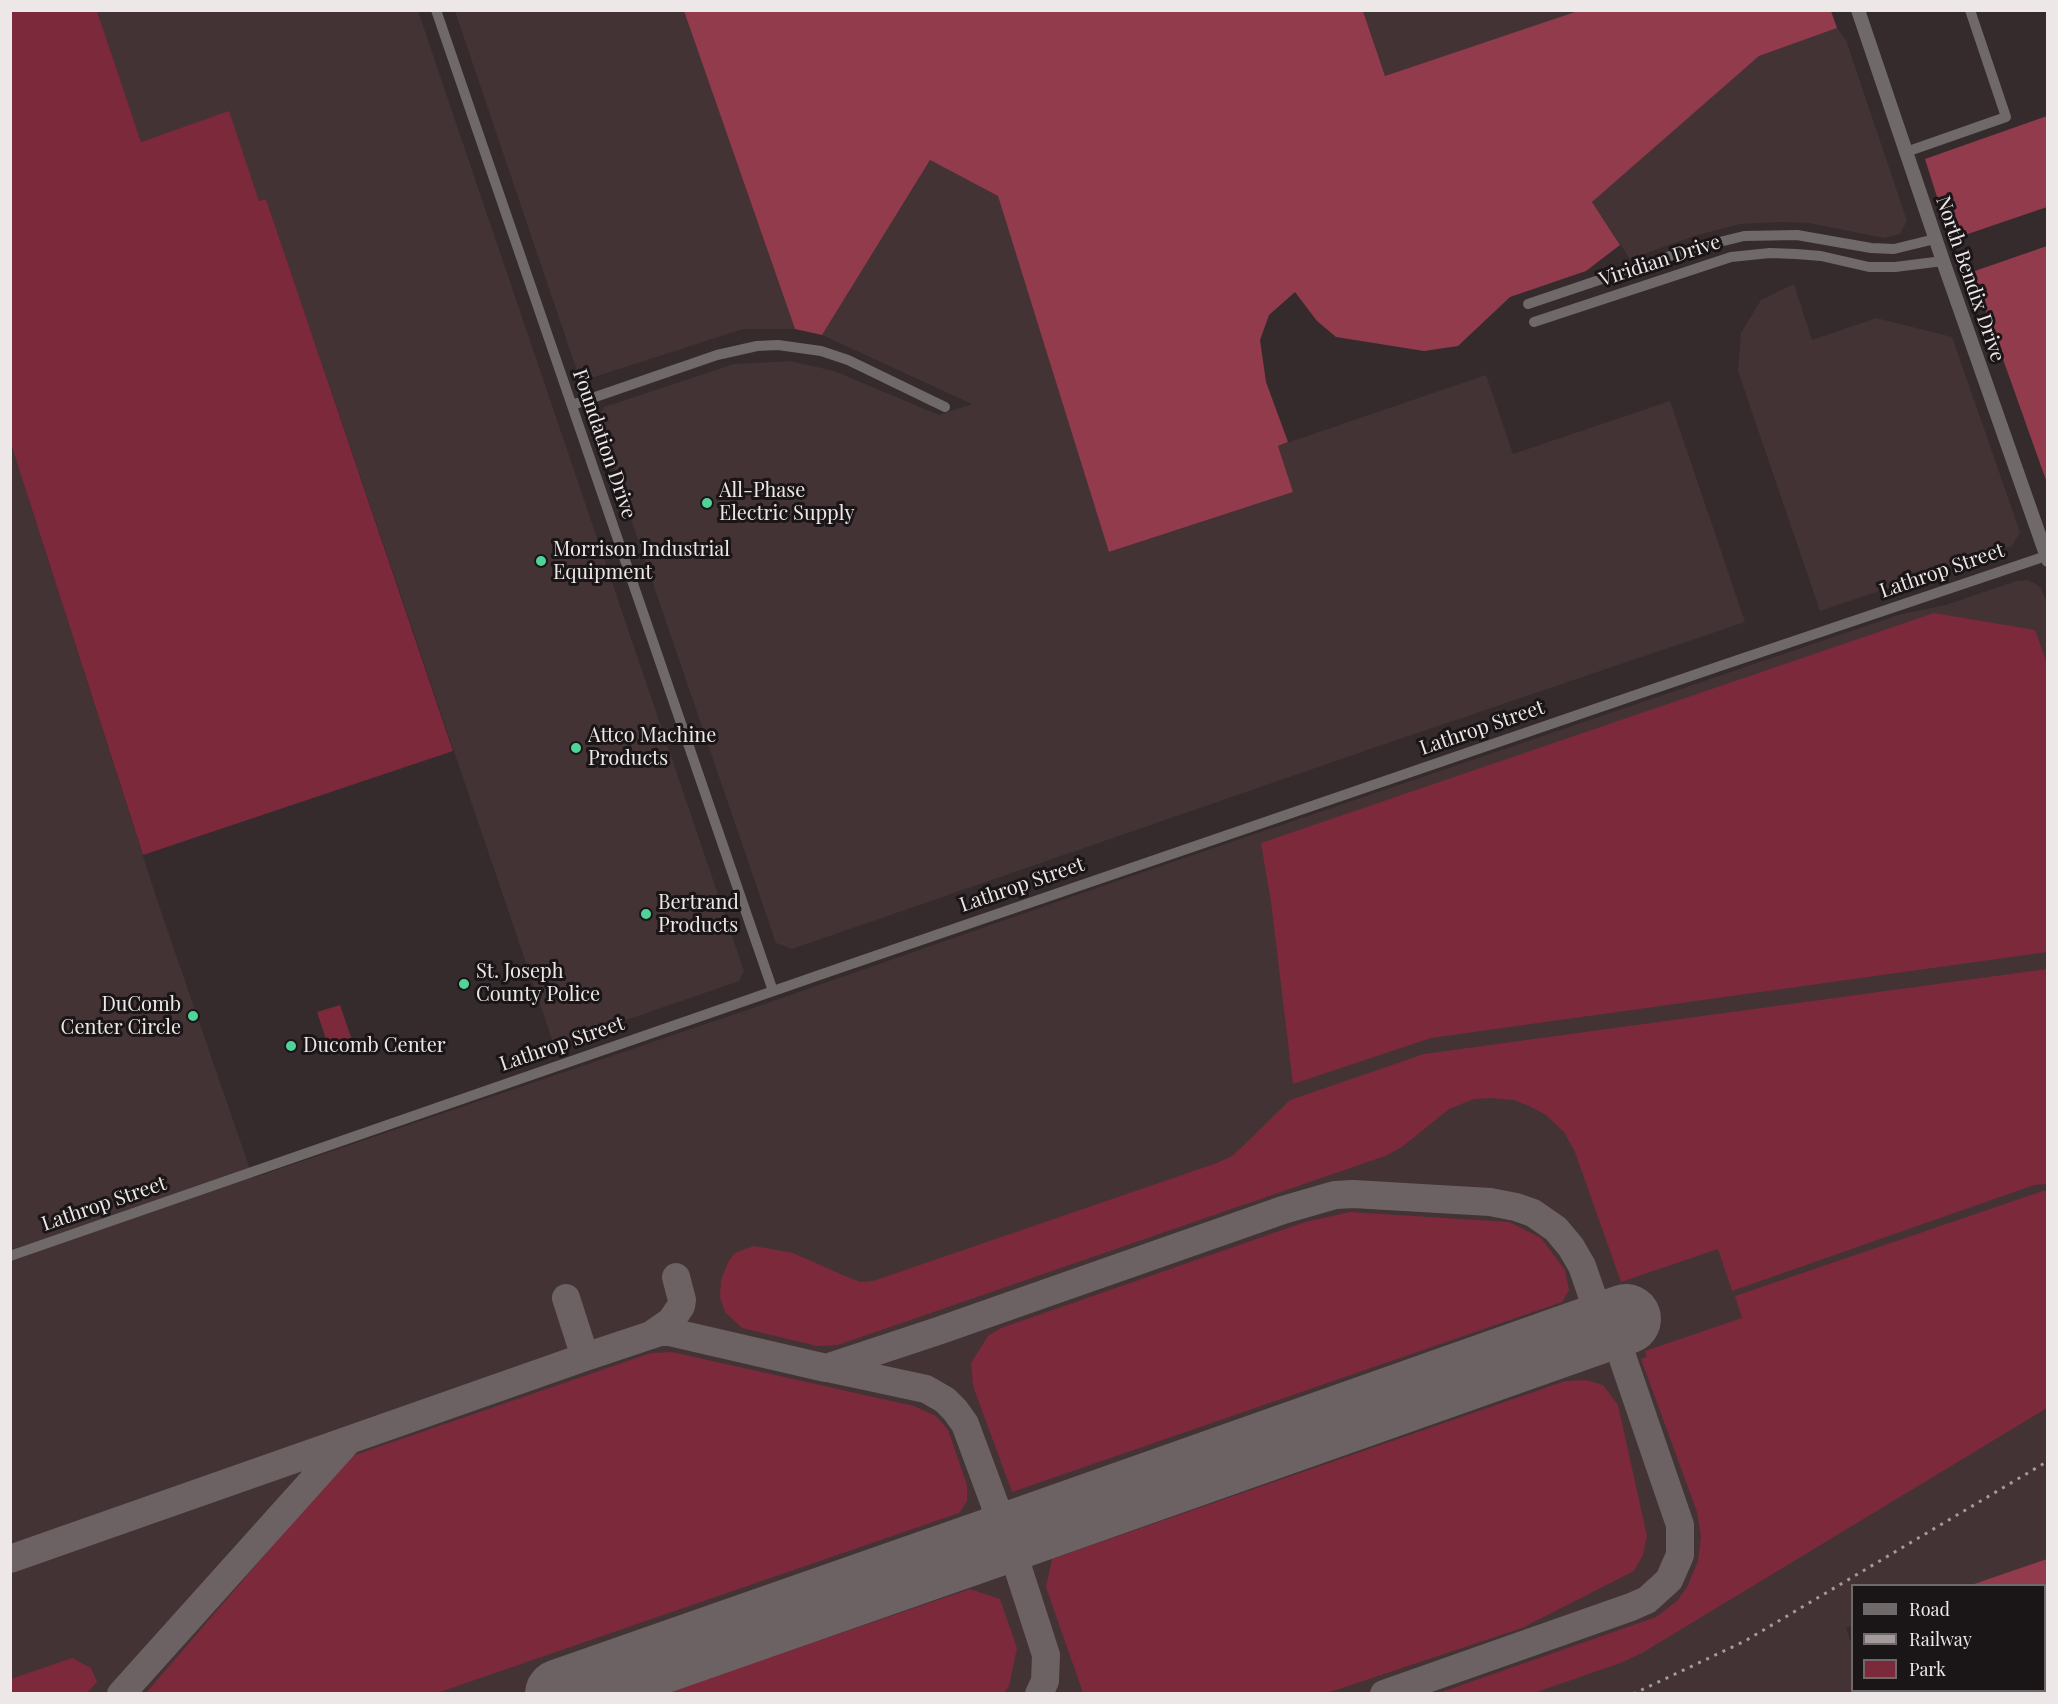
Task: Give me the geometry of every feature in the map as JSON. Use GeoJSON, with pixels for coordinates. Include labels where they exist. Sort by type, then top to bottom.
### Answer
{"type":"FeatureCollection","features":[{"type":"Feature","properties":{"kind":"street","name":"Foundation Drive"},"geometry":{"type":"LineString","coordinates":[[436,10],[773,991]]}},
{"type":"Feature","properties":{"kind":"street","name":"North Bendix Drive"},"geometry":{"type":"LineString","coordinates":[[1858,10],[1935,239],[2047,558]]}},
{"type":"Feature","properties":{"kind":"street"},"geometry":{"type":"LineString","coordinates":[[1906,152],[2006,117],[1970,10]]}},
{"type":"Feature","properties":{"kind":"street","name":"Viridian Drive"},"geometry":{"type":"LineString","coordinates":[[1528,304],[1690,249],[1744,236],[1797,235],[1872,248],[1894,249],[1935,239]]}},
{"type":"Feature","properties":{"kind":"street","name":"Viridian Drive"},"geometry":{"type":"LineString","coordinates":[[1534,322],[1731,257],[1770,253],[1796,254],[1821,256],[1869,267],[1895,267],[1943,261]]}},
{"type":"Feature","properties":{"kind":"street"},"geometry":{"type":"LineString","coordinates":[[572,405],[724,353],[757,346],[777,345],[821,351],[848,360],[945,407]]}},
{"type":"Feature","properties":{"kind":"street","name":"Lathrop Street"},"geometry":{"type":"LineString","coordinates":[[10,1256],[1723,665],[2047,558]]}},
{"type":"Feature","properties":{"kind":"shaded area"},"geometry":{"type":"Polygon","coordinates":[[[1363,10],[1580,11],[1385,76],[1363,10]]]}},
{"type":"Feature","properties":{"kind":"shaded area"},"geometry":{"type":"Polygon","coordinates":[[[97,11],[418,11],[744,971],[739,981],[554,1045],[266,199],[259,201],[229,112],[141,142],[97,11]]]}},
{"type":"Feature","properties":{"kind":"shaded area"},"geometry":{"type":"Polygon","coordinates":[[[455,11],[684,11],[795,329],[743,329],[591,378],[577,371],[455,11]]]}},
{"type":"Feature","properties":{"kind":"shaded area"},"geometry":{"type":"Polygon","coordinates":[[[684,11],[1363,11],[1385,76],[1578,11],[1831,11],[1837,28],[1759,56],[1592,202],[1620,245],[1586,271],[1510,297],[1458,346],[1424,351],[1336,337],[1317,321],[1295,292],[1269,315],[1260,340],[1266,382],[1288,442],[1278,446],[1293,492],[1109,552],[998,196],[930,160],[822,335],[795,329],[684,11]]]}},
{"type":"Feature","properties":{"kind":"shaded area"},"geometry":{"type":"Polygon","coordinates":[[[1837,28],[1846,40],[1907,221],[1900,234],[1884,238],[1809,223],[1740,224],[1694,236],[1630,259],[1592,202],[1759,56],[1837,28]]]}},
{"type":"Feature","properties":{"kind":"shaded area"},"geometry":{"type":"Polygon","coordinates":[[[2047,116],[2047,207],[1959,237],[1938,200],[1925,159],[2047,116]]]}},
{"type":"Feature","properties":{"kind":"shaded area"},"geometry":{"type":"Polygon","coordinates":[[[930,160],[998,196],[1110,552],[1293,492],[1278,446],[1486,375],[1513,454],[1670,401],[1745,622],[792,949],[776,943],[597,420],[604,407],[734,364],[790,361],[834,371],[939,415],[972,404],[822,335],[930,160]]]}},
{"type":"Feature","properties":{"kind":"shaded area"},"geometry":{"type":"Polygon","coordinates":[[[2048,246],[2047,483],[1972,272],[2048,246]]]}},
{"type":"Feature","properties":{"kind":"shaded area"},"geometry":{"type":"Polygon","coordinates":[[[1794,284],[1812,340],[1876,318],[1952,337],[2020,532],[2012,546],[1820,611],[1738,371],[1741,333],[1761,300],[1794,284]]]}},
{"type":"Feature","properties":{"kind":"shaded area"},"geometry":{"type":"Polygon","coordinates":[[[11,444],[158,903],[253,1178],[1898,615],[1946,605],[2016,581],[2027,580],[2040,587],[2048,604],[2047,1560],[1974,1584],[1851,1584],[1851,1626],[1846,1628],[1851,1643],[1851,1692],[1868,1693],[11,1693],[11,444]]]}},
{"type":"Feature","properties":{"kind":"shaded area"},"geometry":{"type":"Polygon","coordinates":[[[2047,1559],[2047,1693],[1868,1693],[2046,1692],[2046,1584],[1974,1584],[2047,1559]]]}},
{"type":"Feature","properties":{"kind":"green space"},"geometry":{"type":"Polygon","coordinates":[[[10,11],[97,11],[141,142],[229,111],[259,201],[266,199],[453,751],[143,855],[11,444],[10,11]]]}},
{"type":"Feature","properties":{"kind":"green space"},"geometry":{"type":"Polygon","coordinates":[[[1934,613],[2035,630],[2047,664],[2047,952],[1431,1038],[1293,1084],[1271,902],[1261,843],[1934,613]]]}},
{"type":"Feature","properties":{"kind":"green space"},"geometry":{"type":"Polygon","coordinates":[[[2047,969],[2047,1184],[2034,1185],[1732,1291],[1718,1249],[1621,1282],[1575,1152],[1564,1132],[1546,1115],[1527,1105],[1514,1100],[1489,1098],[1474,1099],[1449,1109],[1402,1147],[1385,1156],[838,1345],[817,1346],[742,1328],[725,1312],[720,1297],[721,1280],[728,1262],[735,1253],[754,1246],[793,1253],[861,1282],[873,1281],[1217,1163],[1232,1156],[1290,1100],[1424,1054],[2047,969]]]}},
{"type":"Feature","properties":{"kind":"green space"},"geometry":{"type":"Polygon","coordinates":[[[340,1005],[353,1043],[330,1051],[317,1012],[340,1005]]]}},
{"type":"Feature","properties":{"kind":"green space"},"geometry":{"type":"Polygon","coordinates":[[[2048,1191],[2047,1408],[1642,1653],[1623,1662],[1534,1693],[1439,1693],[1656,1617],[1677,1601],[1687,1587],[1698,1561],[1701,1536],[1697,1512],[1641,1359],[1647,1357],[1645,1351],[1742,1318],[1735,1296],[2048,1191]]]}},
{"type":"Feature","properties":{"kind":"green space"},"geometry":{"type":"Polygon","coordinates":[[[1350,1212],[1509,1222],[1541,1238],[1565,1270],[1569,1290],[1562,1302],[1012,1492],[973,1386],[971,1363],[988,1336],[1001,1328],[1305,1222],[1350,1212]]]}},
{"type":"Feature","properties":{"kind":"green space"},"geometry":{"type":"Polygon","coordinates":[[[672,1352],[914,1406],[936,1416],[948,1430],[967,1485],[967,1501],[959,1513],[437,1693],[146,1693],[349,1457],[651,1353],[672,1352]]]}},
{"type":"Feature","properties":{"kind":"green space"},"geometry":{"type":"Polygon","coordinates":[[[1586,1380],[1603,1385],[1618,1405],[1647,1536],[1643,1555],[1634,1571],[1522,1628],[1327,1693],[1083,1693],[1046,1587],[1052,1559],[1565,1381],[1586,1380]]]}},
{"type":"Feature","properties":{"kind":"green space"},"geometry":{"type":"Polygon","coordinates":[[[970,1589],[1000,1599],[1017,1648],[1009,1686],[1004,1693],[666,1693],[970,1589]]]}},
{"type":"Feature","properties":{"kind":"green space"},"geometry":{"type":"Polygon","coordinates":[[[72,1658],[91,1668],[97,1682],[87,1693],[11,1693],[11,1679],[72,1658]]]}},
{"type":"Feature","properties":{"kind":"taxiway"},"geometry":{"type":"LineString","coordinates":[[10,1559],[660,1332],[670,1332],[826,1368],[1283,1210],[1335,1195],[1353,1194],[1490,1202],[1533,1213],[1556,1229],[1571,1247],[1582,1266],[1603,1327]]}},
{"type":"Feature","properties":{"kind":"taxiway"},"geometry":{"type":"LineString","coordinates":[[651,1335],[671,1321],[681,1306],[682,1300],[676,1277]]}},
{"type":"Feature","properties":{"kind":"taxiway"},"geometry":{"type":"LineString","coordinates":[[566,1298],[585,1357]]}},
{"type":"Feature","properties":{"kind":"taxiway"},"geometry":{"type":"LineString","coordinates":[[1384,1694],[1631,1607],[1647,1600],[1669,1580],[1680,1555],[1680,1525],[1611,1324]]}},
{"type":"Feature","properties":{"kind":"taxiway"},"geometry":{"type":"LineString","coordinates":[[828,1368],[926,1389],[945,1400],[955,1410],[965,1424],[995,1505],[996,1520],[967,1552]]}},
{"type":"Feature","properties":{"kind":"taxiway"},"geometry":{"type":"LineString","coordinates":[[121,1694],[349,1440]]}},
{"type":"Feature","properties":{"kind":"taxiway"},"geometry":{"type":"LineString","coordinates":[[967,1552],[999,1552],[1016,1562],[1046,1655],[1045,1681],[1039,1694]]}},
{"type":"Feature","properties":{"kind":"runway"},"geometry":{"type":"LineString","coordinates":[[560,1694],[1626,1319]]}},
{"type":"Feature","properties":{"kind":"railway"},"geometry":{"type":"LineString","coordinates":[[1633,1694],[1745,1641],[2048,1461]]}},
{"type":"Feature","properties":{"kind":"place","name":"All-Phase Electric Supply"},"geometry":{"type":"Point","coordinates":[707,503]}},
{"type":"Feature","properties":{"kind":"place","name":"Morrison Industrial Equipment"},"geometry":{"type":"Point","coordinates":[541,561]}},
{"type":"Feature","properties":{"kind":"place","name":"Attco Machine Products"},"geometry":{"type":"Point","coordinates":[576,748]}},
{"type":"Feature","properties":{"kind":"place","name":"Bertrand Products"},"geometry":{"type":"Point","coordinates":[646,914]}},
{"type":"Feature","properties":{"kind":"place","name":"St. Joseph County Police"},"geometry":{"type":"Point","coordinates":[464,984]}},
{"type":"Feature","properties":{"kind":"place","name":"DuComb Center Circle"},"geometry":{"type":"Point","coordinates":[193,1016]}},
{"type":"Feature","properties":{"kind":"place","name":"Ducomb Center"},"geometry":{"type":"Point","coordinates":[291,1046]}}]}
